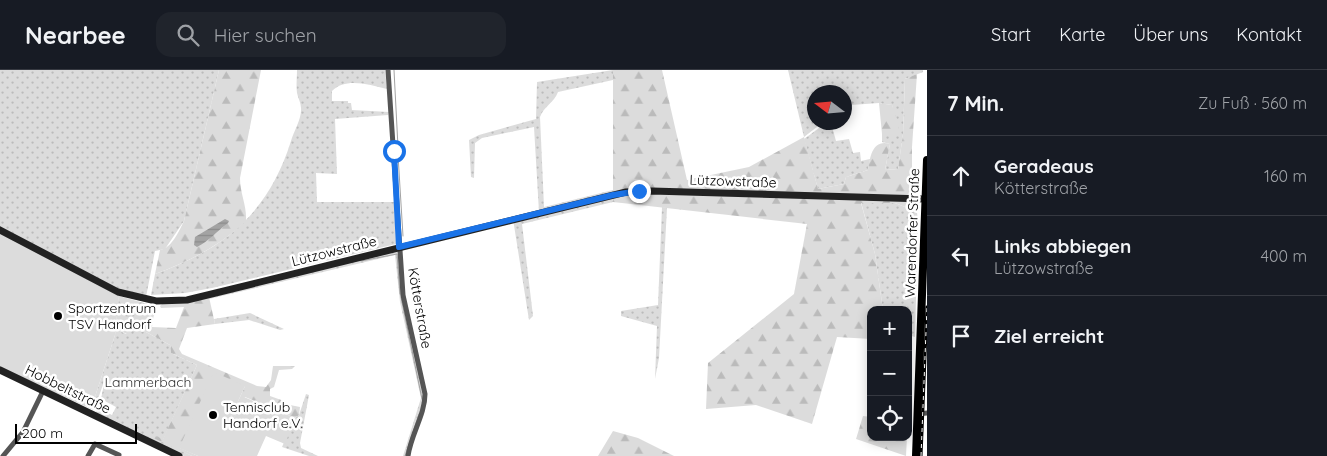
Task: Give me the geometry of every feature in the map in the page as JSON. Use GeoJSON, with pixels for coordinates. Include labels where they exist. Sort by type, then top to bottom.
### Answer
{"type":"FeatureCollection","features":[{"type":"Feature","properties":{"kind":"main road","name":"Warendorfer Straße"},"geometry":{"type":"LineString","coordinates":[[916,456],[927,160]]}},
{"type":"Feature","properties":{"kind":"street","name":"Kötterstraße"},"geometry":{"type":"LineString","coordinates":[[388,70],[403,295],[425,400],[425,406],[410,438],[408,456]]}},
{"type":"Feature","properties":{"kind":"street","name":"Lützowstraße"},"geometry":{"type":"LineString","coordinates":[[0,230],[118,292],[156,301],[186,300],[626,192],[652,191],[925,199]]}},
{"type":"Feature","properties":{"kind":"street","name":"Hobbeltstraße"},"geometry":{"type":"LineString","coordinates":[[0,370],[178,456]]}},
{"type":"Feature","properties":{"kind":"street"},"geometry":{"type":"LineString","coordinates":[[4,456],[23,432],[43,391]]}},
{"type":"Feature","properties":{"kind":"street"},"geometry":{"type":"LineString","coordinates":[[917,414],[927,413]]}},
{"type":"Feature","properties":{"kind":"street"},"geometry":{"type":"LineString","coordinates":[[88,456],[95,444],[119,455]]}},
{"type":"Feature","properties":{"kind":"green space"},"geometry":{"type":"Polygon","coordinates":[[[0,70],[219,70],[184,221],[165,249],[155,251],[146,297],[119,290],[0,228],[0,70]]]}},
{"type":"Feature","properties":{"kind":"green space"},"geometry":{"type":"Polygon","coordinates":[[[219,70],[261,70],[240,178],[246,221],[214,246],[180,264],[155,274],[160,250],[172,243],[184,221],[219,70]]]}},
{"type":"Feature","properties":{"kind":"green space"},"geometry":{"type":"Polygon","coordinates":[[[297,70],[385,70],[387,89],[351,83],[344,84],[332,91],[332,101],[348,101],[348,103],[351,103],[352,110],[389,112],[388,115],[335,119],[337,174],[316,173],[317,202],[394,202],[396,244],[212,288],[185,293],[151,295],[155,274],[202,253],[222,240],[240,226],[256,209],[270,189],[281,167],[301,112],[297,95],[297,70]]]}},
{"type":"Feature","properties":{"kind":"green space"},"geometry":{"type":"Polygon","coordinates":[[[613,70],[613,80],[558,92],[540,117],[544,207],[613,190],[613,202],[522,224],[533,316],[529,320],[513,219],[539,212],[534,127],[482,138],[475,143],[474,178],[471,177],[469,140],[479,135],[536,119],[537,82],[613,70]]]}},
{"type":"Feature","properties":{"kind":"green space"},"geometry":{"type":"Polygon","coordinates":[[[613,70],[662,70],[687,180],[749,167],[804,137],[818,189],[844,184],[846,177],[868,170],[873,150],[876,146],[884,143],[890,144],[885,170],[898,169],[903,134],[905,79],[917,74],[912,147],[912,203],[910,209],[895,203],[861,203],[875,254],[882,306],[867,306],[867,339],[837,337],[812,424],[756,405],[706,409],[708,363],[794,294],[807,224],[613,202],[613,70]]]}},
{"type":"Feature","properties":{"kind":"green space"},"geometry":{"type":"Polygon","coordinates":[[[788,70],[923,70],[923,72],[905,79],[903,134],[898,169],[885,170],[890,144],[882,142],[882,134],[898,134],[892,105],[879,103],[852,105],[852,85],[807,85],[807,130],[813,130],[804,137],[788,70]]]}},
{"type":"Feature","properties":{"kind":"green space"},"geometry":{"type":"Polygon","coordinates":[[[879,103],[892,105],[899,125],[898,134],[882,134],[879,103]]]}},
{"type":"Feature","properties":{"kind":"green space"},"geometry":{"type":"Polygon","coordinates":[[[816,130],[833,130],[836,141],[849,139],[853,153],[860,152],[861,161],[870,159],[868,170],[846,177],[844,184],[818,189],[804,139],[816,130]]]}},
{"type":"Feature","properties":{"kind":"green space"},"geometry":{"type":"Polygon","coordinates":[[[861,202],[895,203],[910,209],[912,203],[916,204],[918,221],[915,337],[912,336],[912,306],[882,306],[875,254],[861,202]]]}},
{"type":"Feature","properties":{"kind":"green space"},"geometry":{"type":"Polygon","coordinates":[[[662,207],[667,208],[659,358],[655,379],[657,326],[621,316],[621,311],[658,305],[662,207]]]}},
{"type":"Feature","properties":{"kind":"green space","name":"Sportzentrum TSV Handorf"},"geometry":{"type":"Polygon","coordinates":[[[0,233],[119,296],[115,335],[91,409],[0,367],[0,233]]]}},
{"type":"Feature","properties":{"kind":"green space"},"geometry":{"type":"Polygon","coordinates":[[[397,251],[400,254],[403,295],[425,406],[406,456],[403,456],[421,398],[400,302],[395,255],[209,299],[209,297],[397,251]]]}},
{"type":"Feature","properties":{"kind":"green space"},"geometry":{"type":"Polygon","coordinates":[[[119,296],[155,306],[152,327],[176,328],[184,307],[161,308],[160,306],[163,303],[209,297],[215,324],[187,328],[179,349],[182,354],[257,386],[266,387],[271,380],[273,366],[295,366],[292,369],[279,370],[274,387],[270,389],[270,396],[284,401],[285,404],[300,407],[299,415],[295,418],[245,397],[233,420],[230,419],[245,386],[180,448],[198,456],[192,456],[149,436],[148,433],[163,439],[197,365],[171,353],[170,345],[146,332],[131,330],[127,334],[118,330],[116,324],[119,296]]]}},
{"type":"Feature","properties":{"kind":"green space"},"geometry":{"type":"Polygon","coordinates":[[[250,313],[284,329],[280,330],[249,320],[215,324],[214,319],[250,313]]]}},
{"type":"Feature","properties":{"kind":"green space","name":"Lammerbach"},"geometry":{"type":"Polygon","coordinates":[[[116,324],[118,330],[126,334],[131,330],[146,332],[170,345],[171,353],[197,365],[163,440],[149,434],[192,456],[184,456],[95,414],[98,408],[112,415],[116,407],[101,399],[105,379],[94,410],[91,409],[115,335],[116,324]]]}},
{"type":"Feature","properties":{"kind":"green space","name":"Tennisclub Handorf e.V."},"geometry":{"type":"Polygon","coordinates":[[[214,372],[245,386],[230,419],[233,420],[244,397],[295,418],[285,444],[266,436],[257,456],[198,456],[179,448],[214,372]]]}},
{"type":"Feature","properties":{"kind":"green space"},"geometry":{"type":"Polygon","coordinates":[[[306,394],[309,395],[300,443],[301,448],[318,456],[309,456],[282,447],[295,418],[299,415],[306,394]]]}},
{"type":"Feature","properties":{"kind":"green space"},"geometry":{"type":"Polygon","coordinates":[[[863,416],[867,416],[867,441],[907,441],[906,456],[856,439],[863,416]]]}},
{"type":"Feature","properties":{"kind":"green space"},"geometry":{"type":"Polygon","coordinates":[[[613,431],[638,438],[674,456],[598,456],[613,431]]]}},
{"type":"Feature","properties":{"kind":"shaded area"},"geometry":{"type":"Polygon","coordinates":[[[225,219],[229,221],[228,223],[209,239],[197,247],[194,245],[195,237],[225,219]]]}},
{"type":"Feature","properties":{"kind":"waterway"},"geometry":{"type":"LineString","coordinates":[[394,70],[398,147]]}},
{"type":"Feature","properties":{"kind":"waterway"},"geometry":{"type":"LineString","coordinates":[[398,155],[403,236]]}},
{"type":"Feature","properties":{"kind":"waterway"},"geometry":{"type":"LineString","coordinates":[[361,261],[397,254],[400,294]]}},
{"type":"Feature","properties":{"kind":"waterway"},"geometry":{"type":"LineString","coordinates":[[401,297],[422,399]]}},
{"type":"Feature","properties":{"kind":"waterway"},"geometry":{"type":"LineString","coordinates":[[405,456],[419,414]]}},
{"type":"Feature","properties":{"kind":"railway"},"geometry":{"type":"LineString","coordinates":[[921,456],[927,307]]}},
{"type":"Feature","properties":{"kind":"place","name":"Sportzentrum TSV Handorf"},"geometry":{"type":"Point","coordinates":[58,316]}},
{"type":"Feature","properties":{"kind":"place","name":"Tennisclub Handorf e.V."},"geometry":{"type":"Point","coordinates":[213,415]}},
{"type":"Feature","properties":{"kind":"route"},"geometry":{"type":"LineString","coordinates":[[394,151],[399,247],[613,195],[639,191]]}}]}
